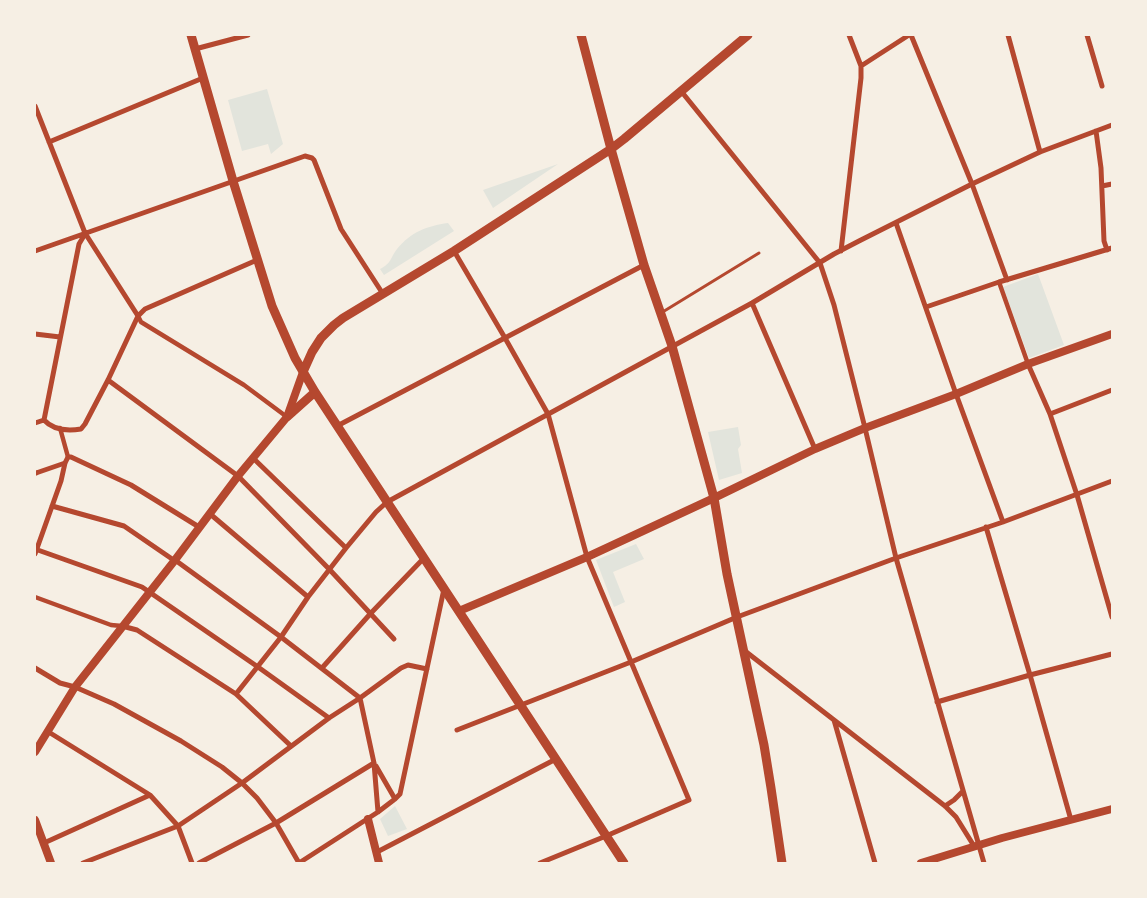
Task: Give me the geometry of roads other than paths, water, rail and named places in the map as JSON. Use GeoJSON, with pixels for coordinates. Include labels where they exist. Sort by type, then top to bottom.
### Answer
{"type":"FeatureCollection","features":[{"type":"Feature","properties":{"kind":"main road"},"geometry":{"type":"LineString","coordinates":[[191,35],[233,181],[272,306],[302,372],[624,863]]}},
{"type":"Feature","properties":{"kind":"main road"},"geometry":{"type":"LineString","coordinates":[[581,35],[644,265],[672,346],[714,498],[736,617],[764,745],[782,863]]}},
{"type":"Feature","properties":{"kind":"main road"},"geometry":{"type":"LineString","coordinates":[[302,372],[316,345],[334,325],[352,312],[454,251],[611,149],[748,35]]}},
{"type":"Feature","properties":{"kind":"main road"},"geometry":{"type":"LineString","coordinates":[[287,418],[315,392]]}},
{"type":"Feature","properties":{"kind":"street"},"geometry":{"type":"LineString","coordinates":[[195,49],[248,35]]}},
{"type":"Feature","properties":{"kind":"street"},"geometry":{"type":"LineString","coordinates":[[841,250],[861,78],[861,66],[849,35]]}},
{"type":"Feature","properties":{"kind":"street"},"geometry":{"type":"LineString","coordinates":[[861,66],[910,35],[972,184],[1007,280]]}},
{"type":"Feature","properties":{"kind":"street"},"geometry":{"type":"LineString","coordinates":[[1008,35],[1040,152]]}},
{"type":"Feature","properties":{"kind":"street"},"geometry":{"type":"LineString","coordinates":[[1087,35],[1102,86]]}},
{"type":"Feature","properties":{"kind":"street"},"geometry":{"type":"LineString","coordinates":[[49,142],[203,78]]}},
{"type":"Feature","properties":{"kind":"street"},"geometry":{"type":"LineString","coordinates":[[681,91],[820,263],[834,305],[896,558],[977,846],[984,863]]}},
{"type":"Feature","properties":{"kind":"street"},"geometry":{"type":"LineString","coordinates":[[35,108],[85,233],[141,322],[244,385],[287,418]]}},
{"type":"Feature","properties":{"kind":"street"},"geometry":{"type":"LineString","coordinates":[[236,694],[281,637],[308,597],[346,548],[376,512],[387,502],[752,303],[841,250],[1040,152],[1112,125]]}},
{"type":"Feature","properties":{"kind":"street"},"geometry":{"type":"LineString","coordinates":[[926,307],[999,282],[1109,249],[1104,241],[1101,168],[1096,131]]}},
{"type":"Feature","properties":{"kind":"street"},"geometry":{"type":"LineString","coordinates":[[35,251],[305,156],[312,158],[316,163],[341,230],[383,294]]}},
{"type":"Feature","properties":{"kind":"street"},"geometry":{"type":"LineString","coordinates":[[1102,186],[1112,184]]}},
{"type":"Feature","properties":{"kind":"street"},"geometry":{"type":"LineString","coordinates":[[896,223],[1003,522]]}},
{"type":"Feature","properties":{"kind":"street"},"geometry":{"type":"LineString","coordinates":[[44,420],[79,244],[85,233]]}},
{"type":"Feature","properties":{"kind":"street"},"geometry":{"type":"LineString","coordinates":[[454,251],[548,414],[587,557],[689,800],[540,863]]}},
{"type":"Feature","properties":{"kind":"street"},"geometry":{"type":"LineString","coordinates":[[44,420],[52,427],[78,429],[83,426],[108,380],[138,316],[145,308],[257,260]]}},
{"type":"Feature","properties":{"kind":"street"},"geometry":{"type":"LineString","coordinates":[[337,426],[644,265]]}},
{"type":"Feature","properties":{"kind":"street"},"geometry":{"type":"LineString","coordinates":[[999,282],[1028,364],[1050,414],[1077,494],[1112,617]]}},
{"type":"Feature","properties":{"kind":"street"},"geometry":{"type":"LineString","coordinates":[[752,303],[815,449]]}},
{"type":"Feature","properties":{"kind":"street"},"geometry":{"type":"LineString","coordinates":[[35,334],[60,338]]}},
{"type":"Feature","properties":{"kind":"street"},"geometry":{"type":"LineString","coordinates":[[459,611],[587,557],[815,449],[1028,364],[1112,334]]}},
{"type":"Feature","properties":{"kind":"street"},"geometry":{"type":"LineString","coordinates":[[35,752],[75,687],[238,476],[287,418],[302,372]]}},
{"type":"Feature","properties":{"kind":"street"},"geometry":{"type":"LineString","coordinates":[[108,380],[238,476],[394,639]]}},
{"type":"Feature","properties":{"kind":"street"},"geometry":{"type":"LineString","coordinates":[[1050,414],[1112,390]]}},
{"type":"Feature","properties":{"kind":"street"},"geometry":{"type":"LineString","coordinates":[[35,423],[44,420]]}},
{"type":"Feature","properties":{"kind":"street"},"geometry":{"type":"LineString","coordinates":[[60,428],[68,457],[36,551],[150,591],[329,718]]}},
{"type":"Feature","properties":{"kind":"street"},"geometry":{"type":"LineString","coordinates":[[68,457],[131,484],[199,527]]}},
{"type":"Feature","properties":{"kind":"street"},"geometry":{"type":"LineString","coordinates":[[253,458],[346,548]]}},
{"type":"Feature","properties":{"kind":"street"},"geometry":{"type":"LineString","coordinates":[[35,473],[65,463]]}},
{"type":"Feature","properties":{"kind":"street"},"geometry":{"type":"LineString","coordinates":[[457,730],[631,662],[736,617],[1112,481]]}},
{"type":"Feature","properties":{"kind":"street"},"geometry":{"type":"LineString","coordinates":[[52,506],[124,526],[175,560],[281,637],[360,698],[374,763],[378,812]]}},
{"type":"Feature","properties":{"kind":"street"},"geometry":{"type":"LineString","coordinates":[[209,513],[308,597]]}},
{"type":"Feature","properties":{"kind":"street"},"geometry":{"type":"LineString","coordinates":[[986,527],[1071,820]]}},
{"type":"Feature","properties":{"kind":"street"},"geometry":{"type":"LineString","coordinates":[[322,668],[424,558]]}},
{"type":"Feature","properties":{"kind":"street"},"geometry":{"type":"LineString","coordinates":[[35,668],[60,683],[75,687],[114,704],[161,729],[202,754],[242,783],[257,798],[276,823],[299,863],[378,812],[395,799],[400,792],[444,589]]}},
{"type":"Feature","properties":{"kind":"street"},"geometry":{"type":"LineString","coordinates":[[35,598],[111,625],[137,630],[236,694],[291,746]]}},
{"type":"Feature","properties":{"kind":"street"},"geometry":{"type":"LineString","coordinates":[[744,651],[944,806],[956,817],[977,846]]}},
{"type":"Feature","properties":{"kind":"street"},"geometry":{"type":"LineString","coordinates":[[937,702],[1112,654]]}},
{"type":"Feature","properties":{"kind":"street"},"geometry":{"type":"LineString","coordinates":[[83,863],[178,826],[242,783],[403,666],[408,665],[427,669]]}},
{"type":"Feature","properties":{"kind":"street"},"geometry":{"type":"LineString","coordinates":[[834,720],[875,863]]}},
{"type":"Feature","properties":{"kind":"street"},"geometry":{"type":"LineString","coordinates":[[47,731],[150,795],[178,826],[192,863]]}},
{"type":"Feature","properties":{"kind":"street"},"geometry":{"type":"LineString","coordinates":[[377,852],[556,758]]}},
{"type":"Feature","properties":{"kind":"street"},"geometry":{"type":"LineString","coordinates":[[374,763],[395,799]]}},
{"type":"Feature","properties":{"kind":"street"},"geometry":{"type":"LineString","coordinates":[[199,863],[276,823],[374,763]]}},
{"type":"Feature","properties":{"kind":"street"},"geometry":{"type":"LineString","coordinates":[[944,806],[963,791]]}},
{"type":"Feature","properties":{"kind":"street"},"geometry":{"type":"LineString","coordinates":[[44,843],[150,795]]}},
{"type":"Feature","properties":{"kind":"street"},"geometry":{"type":"LineString","coordinates":[[921,863],[1112,809]]}},
{"type":"Feature","properties":{"kind":"street"},"geometry":{"type":"LineString","coordinates":[[368,819],[379,863]]}},
{"type":"Feature","properties":{"kind":"street"},"geometry":{"type":"LineString","coordinates":[[35,822],[51,863]]}},
{"type":"Feature","properties":{"kind":"lane"},"geometry":{"type":"LineString","coordinates":[[661,313],[759,253]]}}]}
